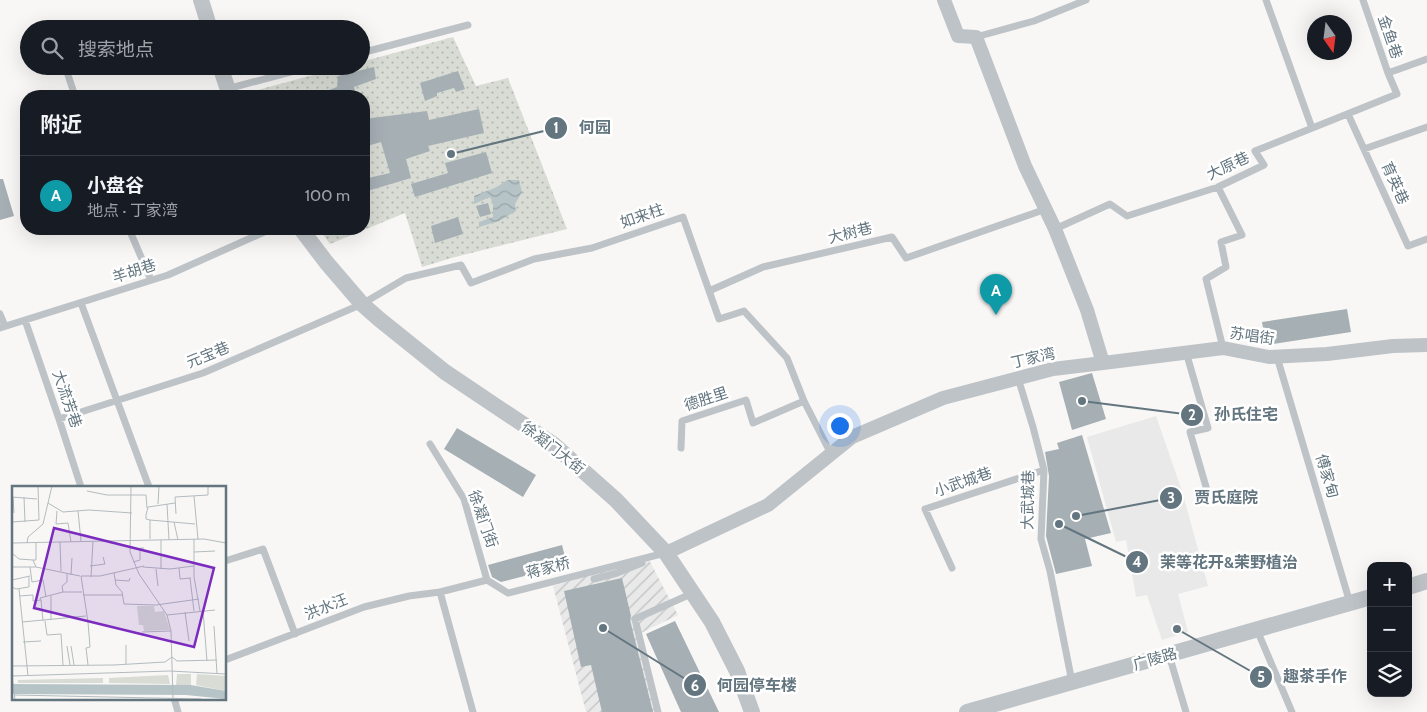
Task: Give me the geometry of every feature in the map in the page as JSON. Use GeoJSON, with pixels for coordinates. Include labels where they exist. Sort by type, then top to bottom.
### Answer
{"type":"FeatureCollection","features":[{"type":"Feature","properties":{"kind":"street"},"geometry":{"type":"LineString","coordinates":[[202,0],[208,20]]}},
{"type":"Feature","properties":{"kind":"street"},"geometry":{"type":"LineString","coordinates":[[944,0],[958,36],[976,37],[1025,166],[1055,229],[1087,310],[1103,363]]}},
{"type":"Feature","properties":{"kind":"street"},"geometry":{"type":"LineString","coordinates":[[223,75],[227,90]]}},
{"type":"Feature","properties":{"kind":"street","name":"徐凝门大街"},"geometry":{"type":"LineString","coordinates":[[306,235],[362,304],[445,372],[554,445],[616,500],[666,553],[712,622],[737,671],[752,712]]}},
{"type":"Feature","properties":{"kind":"street","name":"苏唱街"},"geometry":{"type":"LineString","coordinates":[[1103,363],[1223,348],[1277,357],[1327,354],[1393,346],[1427,345]]}},
{"type":"Feature","properties":{"kind":"street","name":"丁家湾"},"geometry":{"type":"LineString","coordinates":[[666,553],[768,506],[852,437],[943,398],[1053,369],[1103,363]]}},
{"type":"Feature","properties":{"kind":"street"},"geometry":{"type":"LineString","coordinates":[[1412,585],[1427,581]]}},
{"type":"Feature","properties":{"kind":"street","name":"广陵路"},"geometry":{"type":"LineString","coordinates":[[967,712],[1367,598]]}},
{"type":"Feature","properties":{"kind":"lane"},"geometry":{"type":"LineString","coordinates":[[976,37],[1034,21],[1086,0]]}},
{"type":"Feature","properties":{"kind":"lane"},"geometry":{"type":"LineString","coordinates":[[1266,0],[1312,128]]}},
{"type":"Feature","properties":{"kind":"lane","name":"金鱼巷"},"geometry":{"type":"LineString","coordinates":[[1362,0],[1388,73],[1427,59]]}},
{"type":"Feature","properties":{"kind":"lane"},"geometry":{"type":"LineString","coordinates":[[370,51],[468,25]]}},
{"type":"Feature","properties":{"kind":"lane","name":"大原巷"},"geometry":{"type":"LineString","coordinates":[[1055,229],[1110,204],[1127,216],[1218,188],[1264,164],[1255,151],[1397,94],[1388,73]]}},
{"type":"Feature","properties":{"kind":"lane"},"geometry":{"type":"LineString","coordinates":[[68,75],[73,90]]}},
{"type":"Feature","properties":{"kind":"lane"},"geometry":{"type":"LineString","coordinates":[[237,90],[285,75]]}},
{"type":"Feature","properties":{"kind":"lane","name":"育英巷"},"geometry":{"type":"LineString","coordinates":[[1348,114],[1408,246],[1427,239]]}},
{"type":"Feature","properties":{"kind":"lane"},"geometry":{"type":"LineString","coordinates":[[1364,149],[1427,127]]}},
{"type":"Feature","properties":{"kind":"lane"},"geometry":{"type":"LineString","coordinates":[[1218,188],[1242,235],[1221,242],[1226,268],[1206,279],[1223,348]]}},
{"type":"Feature","properties":{"kind":"lane","name":"大树巷"},"geometry":{"type":"LineString","coordinates":[[709,291],[763,268],[892,237],[906,258],[1046,210]]}},
{"type":"Feature","properties":{"kind":"lane","name":"如来柱"},"geometry":{"type":"LineString","coordinates":[[362,304],[406,278],[460,265],[471,283],[534,259],[592,248],[683,217],[718,319],[744,311],[787,358],[804,401],[831,454]]}},
{"type":"Feature","properties":{"kind":"lane"},"geometry":{"type":"LineString","coordinates":[[132,235],[151,280]]}},
{"type":"Feature","properties":{"kind":"lane","name":"羊胡巷"},"geometry":{"type":"LineString","coordinates":[[2,327],[168,275],[258,235]]}},
{"type":"Feature","properties":{"kind":"lane"},"geometry":{"type":"LineString","coordinates":[[80,303],[149,486]]}},
{"type":"Feature","properties":{"kind":"lane","name":"元宝巷"},"geometry":{"type":"LineString","coordinates":[[59,419],[203,373],[362,304]]}},
{"type":"Feature","properties":{"kind":"lane"},"geometry":{"type":"LineString","coordinates":[[0,314],[2,327]]}},
{"type":"Feature","properties":{"kind":"lane","name":"大流芳巷"},"geometry":{"type":"LineString","coordinates":[[25,320],[81,486]]}},
{"type":"Feature","properties":{"kind":"lane"},"geometry":{"type":"LineString","coordinates":[[1186,352],[1208,428],[1190,432],[1209,497]]}},
{"type":"Feature","properties":{"kind":"lane","name":"傅家甸"},"geometry":{"type":"LineString","coordinates":[[1277,357],[1350,603]]}},
{"type":"Feature","properties":{"kind":"lane","name":"大武城巷"},"geometry":{"type":"LineString","coordinates":[[1018,378],[1044,470],[1041,538],[1050,571],[1072,682]]}},
{"type":"Feature","properties":{"kind":"lane","name":"德胜里"},"geometry":{"type":"LineString","coordinates":[[680,448],[682,421],[746,400],[753,423],[804,401]]}},
{"type":"Feature","properties":{"kind":"lane","name":"徐凝门街"},"geometry":{"type":"LineString","coordinates":[[430,444],[464,499],[487,580]]}},
{"type":"Feature","properties":{"kind":"lane","name":"小武城巷"},"geometry":{"type":"LineString","coordinates":[[952,568],[925,509],[1044,470]]}},
{"type":"Feature","properties":{"kind":"lane"},"geometry":{"type":"LineString","coordinates":[[226,561],[263,549],[294,634]]}},
{"type":"Feature","properties":{"kind":"lane"},"geometry":{"type":"LineString","coordinates":[[594,579],[617,573],[666,553]]}},
{"type":"Feature","properties":{"kind":"lane","name":"蒋家桥"},"geometry":{"type":"LineString","coordinates":[[487,580],[508,593],[666,553]]}},
{"type":"Feature","properties":{"kind":"lane"},"geometry":{"type":"LineString","coordinates":[[473,712],[440,592],[487,580]]}},
{"type":"Feature","properties":{"kind":"lane","name":"洪水汪"},"geometry":{"type":"LineString","coordinates":[[226,660],[364,607],[409,596],[440,592]]}},
{"type":"Feature","properties":{"kind":"lane"},"geometry":{"type":"LineString","coordinates":[[658,712],[636,618],[693,592]]}},
{"type":"Feature","properties":{"kind":"lane"},"geometry":{"type":"LineString","coordinates":[[1257,630],[1292,712]]}},
{"type":"Feature","properties":{"kind":"lane"},"geometry":{"type":"LineString","coordinates":[[1169,655],[1186,712]]}},
{"type":"Feature","properties":{"kind":"shaded area"},"geometry":{"type":"Polygon","coordinates":[[[453,37],[476,86],[508,78],[567,229],[422,267],[405,213],[370,227],[370,90],[258,90],[313,75],[370,75],[370,60],[453,37]]]}},
{"type":"Feature","properties":{"kind":"shaded area"},"geometry":{"type":"Polygon","coordinates":[[[323,235],[352,235],[330,244],[323,235]]]}},
{"type":"Feature","properties":{"kind":"shaded area"},"geometry":{"type":"Polygon","coordinates":[[[1156,416],[1182,491],[1208,586],[1178,594],[1188,632],[1162,640],[1147,595],[1136,597],[1126,540],[1116,542],[1087,437],[1156,416]]]}},
{"type":"Feature","properties":{"kind":"shaded area"},"geometry":{"type":"Polygon","coordinates":[[[648,558],[678,615],[641,633],[661,712],[586,712],[553,586],[648,558]]]}},
{"type":"Feature","properties":{"kind":"water"},"geometry":{"type":"Polygon","coordinates":[[[507,180],[519,180],[522,192],[515,204],[516,211],[499,221],[479,227],[479,222],[493,217],[493,204],[490,197],[474,204],[474,196],[497,187],[507,180]]]}},
{"type":"Feature","properties":{"kind":"building"},"geometry":{"type":"Polygon","coordinates":[[[374,67],[376,79],[354,87],[355,90],[329,90],[337,87],[338,76],[370,75],[370,68],[374,67]]]}},
{"type":"Feature","properties":{"kind":"building"},"geometry":{"type":"Polygon","coordinates":[[[458,71],[465,89],[456,92],[454,88],[437,93],[437,96],[425,101],[420,83],[458,71]]]}},
{"type":"Feature","properties":{"kind":"building"},"geometry":{"type":"Polygon","coordinates":[[[479,109],[484,133],[428,146],[430,151],[406,159],[411,178],[370,190],[370,178],[390,173],[381,142],[370,145],[370,118],[427,111],[429,120],[479,109]]]}},
{"type":"Feature","properties":{"kind":"building"},"geometry":{"type":"Polygon","coordinates":[[[486,152],[492,173],[415,197],[411,184],[448,173],[445,163],[486,152]]]}},
{"type":"Feature","properties":{"kind":"building"},"geometry":{"type":"Polygon","coordinates":[[[0,179],[3,179],[14,216],[0,220],[0,179]]]}},
{"type":"Feature","properties":{"kind":"building"},"geometry":{"type":"Polygon","coordinates":[[[488,203],[491,214],[480,217],[476,206],[488,203]]]}},
{"type":"Feature","properties":{"kind":"building"},"geometry":{"type":"Polygon","coordinates":[[[458,217],[463,234],[435,243],[431,226],[458,217]]]}},
{"type":"Feature","properties":{"kind":"building"},"geometry":{"type":"Polygon","coordinates":[[[1347,309],[1351,332],[1266,345],[1262,322],[1347,309]]]}},
{"type":"Feature","properties":{"kind":"building"},"geometry":{"type":"Polygon","coordinates":[[[1092,373],[1106,419],[1072,430],[1059,382],[1092,373]]]}},
{"type":"Feature","properties":{"kind":"building"},"geometry":{"type":"Polygon","coordinates":[[[457,428],[536,475],[523,497],[444,449],[457,428]]]}},
{"type":"Feature","properties":{"kind":"building"},"geometry":{"type":"Polygon","coordinates":[[[1082,435],[1111,533],[1085,539],[1092,566],[1056,574],[1046,536],[1049,476],[1045,452],[1059,449],[1057,443],[1082,435]]]}},
{"type":"Feature","properties":{"kind":"building"},"geometry":{"type":"Polygon","coordinates":[[[562,545],[567,565],[501,582],[492,577],[488,565],[562,545]]]}},
{"type":"Feature","properties":{"kind":"building"},"geometry":{"type":"Polygon","coordinates":[[[622,578],[631,616],[630,620],[653,712],[602,712],[591,665],[581,667],[564,591],[622,578]]]}},
{"type":"Feature","properties":{"kind":"building"},"geometry":{"type":"Polygon","coordinates":[[[675,621],[719,712],[681,712],[646,634],[675,621]]]}},
{"type":"Feature","properties":{"kind":"place","name":"何园"},"geometry":{"type":"Point","coordinates":[451,154]}},
{"type":"Feature","properties":{"kind":"place","name":"小盘谷"},"geometry":{"type":"Point","coordinates":[996,315]}},
{"type":"Feature","properties":{"kind":"place","name":"孙氏住宅"},"geometry":{"type":"Point","coordinates":[1082,401]}},
{"type":"Feature","properties":{"kind":"place","name":"贾氏庭院"},"geometry":{"type":"Point","coordinates":[1076,516]}},
{"type":"Feature","properties":{"kind":"place","name":"茉等花开&茉野植治"},"geometry":{"type":"Point","coordinates":[1059,524]}},
{"type":"Feature","properties":{"kind":"place","name":"何园停车楼"},"geometry":{"type":"Point","coordinates":[603,628]}},
{"type":"Feature","properties":{"kind":"place","name":"趣茶手作"},"geometry":{"type":"Point","coordinates":[1177,629]}}]}
